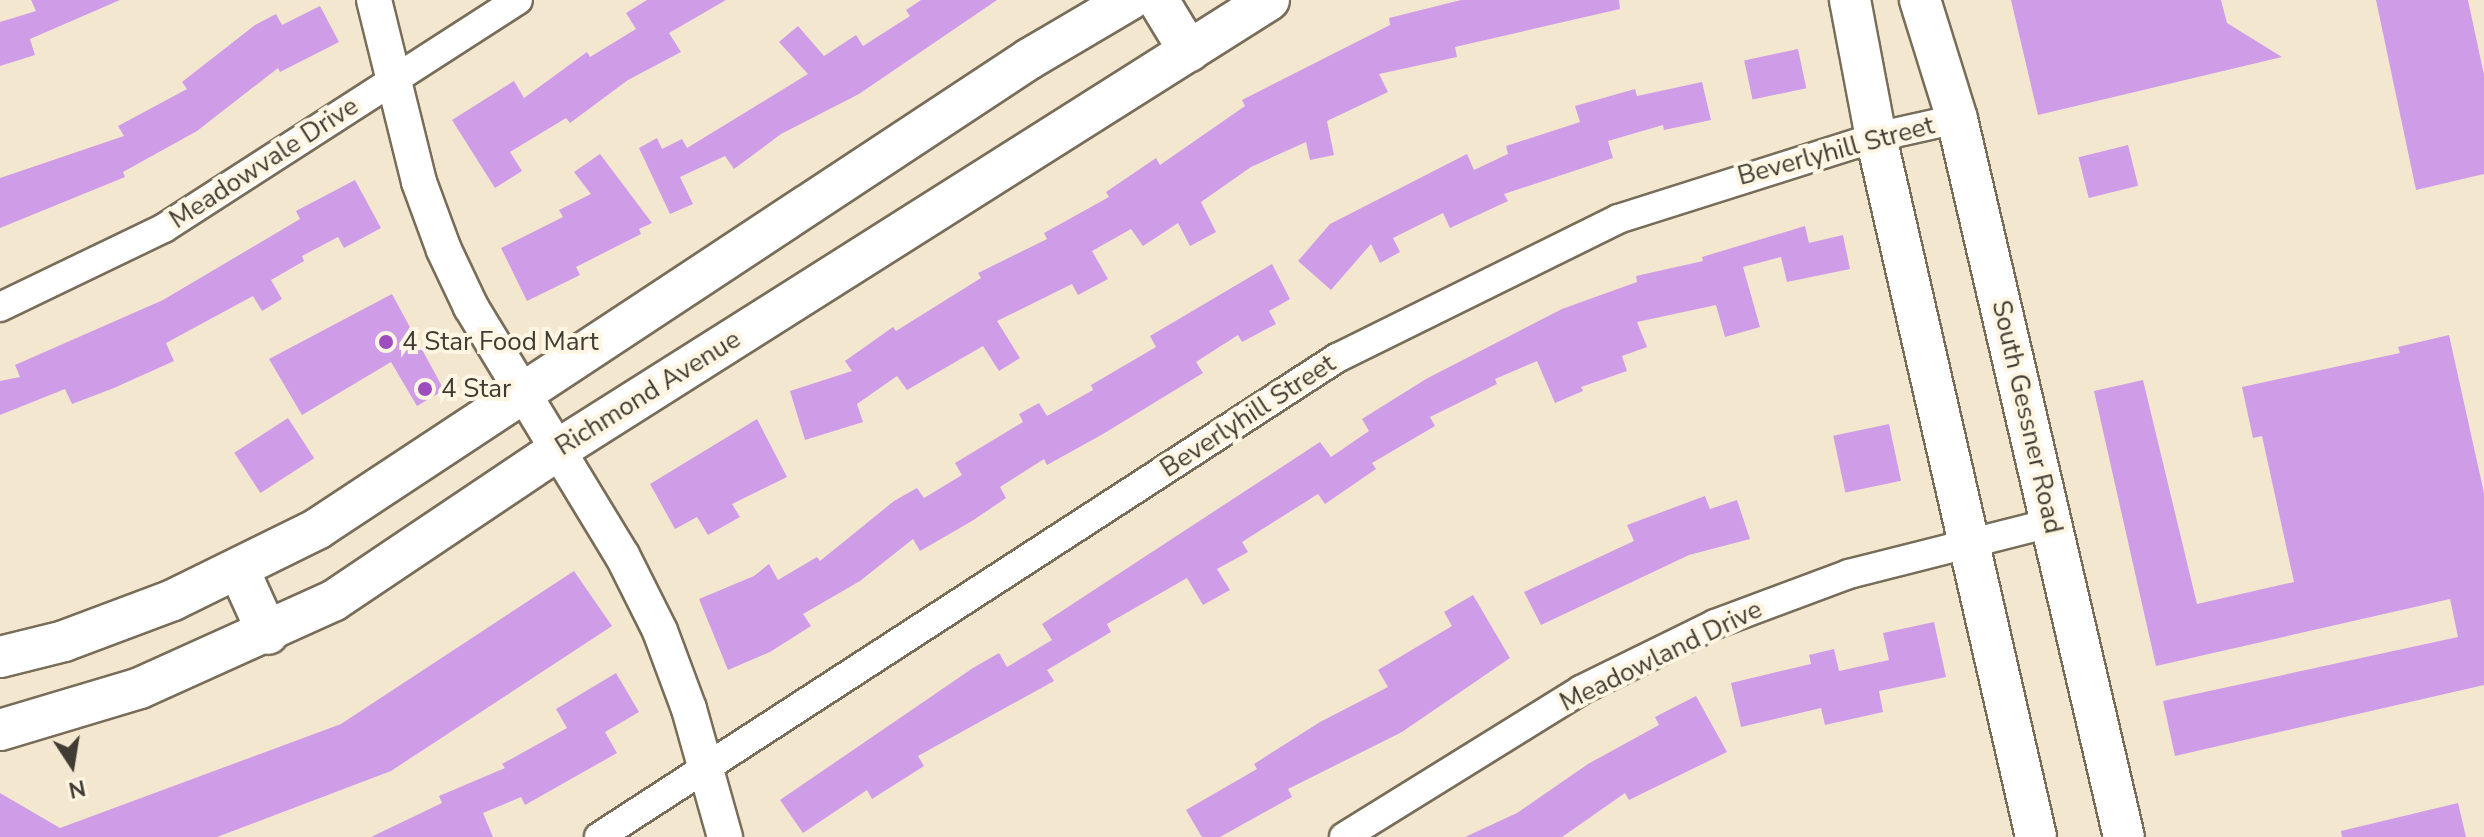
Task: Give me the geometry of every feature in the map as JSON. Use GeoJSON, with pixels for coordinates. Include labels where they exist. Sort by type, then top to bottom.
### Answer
{"type":"FeatureCollection","features":[{"type":"Feature","properties":{"kind":"main road"},"geometry":{"type":"LineString","coordinates":[[0,657],[114,624],[239,570],[317,529],[523,390],[1029,59],[1129,0]]}},
{"type":"Feature","properties":{"kind":"main road"},"geometry":{"type":"LineString","coordinates":[[1158,0],[1189,51]]}},
{"type":"Feature","properties":{"kind":"main road","name":"Richmond Avenue"},"geometry":{"type":"LineString","coordinates":[[0,730],[140,688],[268,634],[333,601],[559,449],[1269,0]]}},
{"type":"Feature","properties":{"kind":"main road"},"geometry":{"type":"LineString","coordinates":[[1850,0],[1876,137],[2036,837]]}},
{"type":"Feature","properties":{"kind":"main road","name":"South Gessner Road"},"geometry":{"type":"LineString","coordinates":[[1920,0],[1957,119],[2124,837]]}},
{"type":"Feature","properties":{"kind":"main road"},"geometry":{"type":"LineString","coordinates":[[239,570],[268,634]]}},
{"type":"Feature","properties":{"kind":"street"},"geometry":{"type":"LineString","coordinates":[[374,0],[419,182],[444,250],[660,631],[707,769],[725,837]]}},
{"type":"Feature","properties":{"kind":"street","name":"Meadowvale Drive"},"geometry":{"type":"LineString","coordinates":[[0,307],[164,228],[518,0]]}},
{"type":"Feature","properties":{"kind":"street","name":"Beverlyhill Street"},"geometry":{"type":"LineString","coordinates":[[599,837],[1337,358],[1618,219],[1876,137],[1957,119]]}},
{"type":"Feature","properties":{"kind":"street","name":"Meadowland Drive"},"geometry":{"type":"LineString","coordinates":[[1344,837],[1581,690],[1715,624],[1849,574],[1968,540],[2050,523]]}},
{"type":"Feature","properties":{"kind":"building"},"geometry":{"type":"Polygon","coordinates":[[[31,0],[120,0],[30,39],[35,55],[0,66],[0,22],[36,11],[31,0]]]}},
{"type":"Feature","properties":{"kind":"building"},"geometry":{"type":"Polygon","coordinates":[[[647,0],[726,0],[669,33],[681,52],[628,80],[570,123],[566,118],[510,152],[522,171],[495,188],[452,120],[514,81],[524,98],[587,52],[590,57],[636,29],[626,13],[647,0]]]}},
{"type":"Feature","properties":{"kind":"building"},"geometry":{"type":"Polygon","coordinates":[[[921,0],[997,0],[859,94],[781,134],[734,169],[725,156],[680,177],[693,204],[670,214],[639,148],[657,138],[662,149],[682,139],[687,148],[808,74],[779,42],[798,26],[824,56],[856,35],[863,46],[910,16],[906,10],[921,0]]]}},
{"type":"Feature","properties":{"kind":"building"},"geometry":{"type":"Polygon","coordinates":[[[1461,0],[1619,0],[1620,9],[1455,47],[1457,57],[1379,74],[1388,92],[1327,121],[1334,155],[1310,160],[1306,142],[1251,167],[1201,202],[1216,232],[1190,246],[1178,223],[1143,246],[1131,229],[1092,251],[1108,279],[1078,295],[1072,284],[997,321],[1020,358],[999,371],[983,346],[907,390],[897,376],[857,404],[863,422],[805,440],[790,391],[852,371],[845,361],[893,327],[896,331],[981,278],[978,273],[1047,239],[1044,233],[1109,197],[1106,192],[1156,158],[1160,165],[1245,106],[1242,100],[1390,25],[1389,18],[1461,0]]]}},
{"type":"Feature","properties":{"kind":"building"},"geometry":{"type":"Polygon","coordinates":[[[2011,0],[2221,0],[2227,23],[2282,57],[2038,115],[2011,0]]]}},
{"type":"Feature","properties":{"kind":"building"},"geometry":{"type":"Polygon","coordinates":[[[2376,0],[2468,0],[2484,75],[2484,174],[2416,190],[2376,0]]]}},
{"type":"Feature","properties":{"kind":"building"},"geometry":{"type":"Polygon","coordinates":[[[320,6],[339,42],[280,72],[278,68],[197,131],[123,172],[125,177],[0,228],[0,178],[124,136],[118,126],[187,89],[182,82],[255,25],[276,14],[282,25],[320,6]]]}},
{"type":"Feature","properties":{"kind":"building"},"geometry":{"type":"Polygon","coordinates":[[[1798,49],[1806,88],[1753,100],[1744,60],[1798,49]]]}},
{"type":"Feature","properties":{"kind":"building"},"geometry":{"type":"Polygon","coordinates":[[[1702,82],[1711,120],[1664,130],[1663,125],[1608,141],[1613,158],[1504,194],[1508,201],[1450,228],[1443,213],[1393,238],[1400,252],[1380,263],[1371,244],[1331,290],[1298,261],[1330,224],[1467,154],[1474,170],[1508,154],[1506,146],[1580,122],[1575,106],[1635,89],[1637,96],[1702,82]]]}},
{"type":"Feature","properties":{"kind":"building"},"geometry":{"type":"Polygon","coordinates":[[[2128,145],[2138,186],[2089,198],[2079,157],[2128,145]]]}},
{"type":"Feature","properties":{"kind":"building"},"geometry":{"type":"Polygon","coordinates":[[[600,154],[652,223],[639,229],[641,234],[576,267],[580,275],[527,301],[501,248],[563,217],[559,210],[591,194],[574,172],[600,154]]]}},
{"type":"Feature","properties":{"kind":"building"},"geometry":{"type":"Polygon","coordinates":[[[355,180],[381,228],[344,248],[338,237],[302,256],[304,261],[271,280],[282,299],[262,311],[253,296],[166,343],[174,361],[114,388],[72,404],[65,389],[0,415],[0,381],[20,377],[15,365],[163,300],[300,219],[296,211],[355,180]]]}},
{"type":"Feature","properties":{"kind":"building"},"geometry":{"type":"Polygon","coordinates":[[[1805,226],[1809,243],[1843,235],[1850,269],[1787,282],[1781,257],[1743,267],[1760,327],[1725,337],[1716,305],[1637,322],[1647,347],[1622,356],[1627,371],[1581,387],[1583,391],[1555,403],[1537,361],[1495,379],[1497,384],[1430,417],[1435,426],[1372,463],[1376,469],[1325,504],[1318,494],[1242,542],[1248,552],[1217,569],[1230,590],[1203,605],[1187,578],[1107,624],[1111,632],[1047,670],[1054,681],[918,756],[924,766],[872,799],[867,790],[803,833],[780,800],[973,668],[999,653],[1007,667],[1052,640],[1042,624],[1320,442],[1331,457],[1369,431],[1362,419],[1426,379],[1562,309],[1637,282],[1636,276],[1703,261],[1702,257],[1805,226]]]}},
{"type":"Feature","properties":{"kind":"building"},"geometry":{"type":"Polygon","coordinates":[[[1272,264],[1290,299],[1269,311],[1276,324],[1242,342],[1238,335],[1196,362],[1203,373],[1103,434],[1047,465],[1044,459],[1000,487],[1006,498],[972,521],[920,551],[913,539],[860,581],[803,614],[811,626],[770,652],[728,670],[699,599],[754,576],[769,564],[778,580],[817,557],[820,561],[894,501],[917,488],[924,498],[962,475],[955,463],[1023,422],[1019,414],[1039,403],[1047,416],[1093,390],[1091,385],[1156,347],[1150,336],[1272,264]]]}},
{"type":"Feature","properties":{"kind":"building"},"geometry":{"type":"Polygon","coordinates":[[[392,294],[444,390],[417,406],[391,362],[302,415],[269,359],[392,294]]]}},
{"type":"Feature","properties":{"kind":"building"},"geometry":{"type":"Polygon","coordinates":[[[2449,335],[2484,493],[2484,685],[2175,756],[2163,701],[2458,637],[2450,599],[2156,666],[2094,391],[2143,380],[2197,604],[2294,582],[2262,436],[2253,438],[2242,387],[2400,353],[2398,347],[2449,335]]]}},
{"type":"Feature","properties":{"kind":"building"},"geometry":{"type":"Polygon","coordinates":[[[288,418],[314,458],[260,493],[234,453],[288,418]]]}},
{"type":"Feature","properties":{"kind":"building"},"geometry":{"type":"Polygon","coordinates":[[[757,419],[787,477],[732,504],[740,517],[708,535],[697,517],[675,529],[650,484],[757,419]]]}},
{"type":"Feature","properties":{"kind":"building"},"geometry":{"type":"Polygon","coordinates":[[[1889,424],[1901,481],[1845,493],[1833,436],[1889,424]]]}},
{"type":"Feature","properties":{"kind":"building"},"geometry":{"type":"Polygon","coordinates":[[[1705,496],[1710,509],[1737,500],[1750,539],[1689,555],[1541,625],[1524,592],[1634,541],[1627,525],[1705,496]]]}},
{"type":"Feature","properties":{"kind":"building"},"geometry":{"type":"Polygon","coordinates":[[[574,571],[612,626],[391,771],[217,837],[0,837],[0,793],[60,828],[341,724],[574,571]]]}},
{"type":"Feature","properties":{"kind":"building"},"geometry":{"type":"Polygon","coordinates":[[[1473,595],[1510,658],[1402,732],[1288,789],[1292,797],[1220,837],[1202,837],[1186,810],[1257,769],[1254,764],[1320,722],[1388,687],[1378,670],[1452,626],[1444,612],[1473,595]]]}},
{"type":"Feature","properties":{"kind":"building"},"geometry":{"type":"Polygon","coordinates":[[[1934,622],[1946,677],[1879,691],[1883,712],[1825,725],[1821,708],[1741,727],[1731,683],[1811,664],[1809,655],[1834,649],[1839,671],[1889,660],[1883,633],[1934,622]]]}},
{"type":"Feature","properties":{"kind":"building"},"geometry":{"type":"Polygon","coordinates":[[[616,673],[639,712],[605,732],[617,753],[525,805],[521,797],[483,813],[493,837],[371,837],[442,803],[439,796],[505,768],[502,764],[567,728],[556,709],[616,673]]]}},
{"type":"Feature","properties":{"kind":"building"},"geometry":{"type":"Polygon","coordinates":[[[1696,696],[1727,752],[1629,800],[1625,793],[1562,837],[1465,837],[1517,813],[1588,764],[1659,725],[1655,717],[1696,696]]]}},
{"type":"Feature","properties":{"kind":"building"},"geometry":{"type":"Polygon","coordinates":[[[2458,803],[2466,837],[2342,837],[2341,831],[2458,803]]]}},
{"type":"Feature","properties":{"kind":"place","name":"4 Star Food Mart"},"geometry":{"type":"Point","coordinates":[386,342]}},
{"type":"Feature","properties":{"kind":"place","name":"4 Star"},"geometry":{"type":"Point","coordinates":[425,389]}}]}
